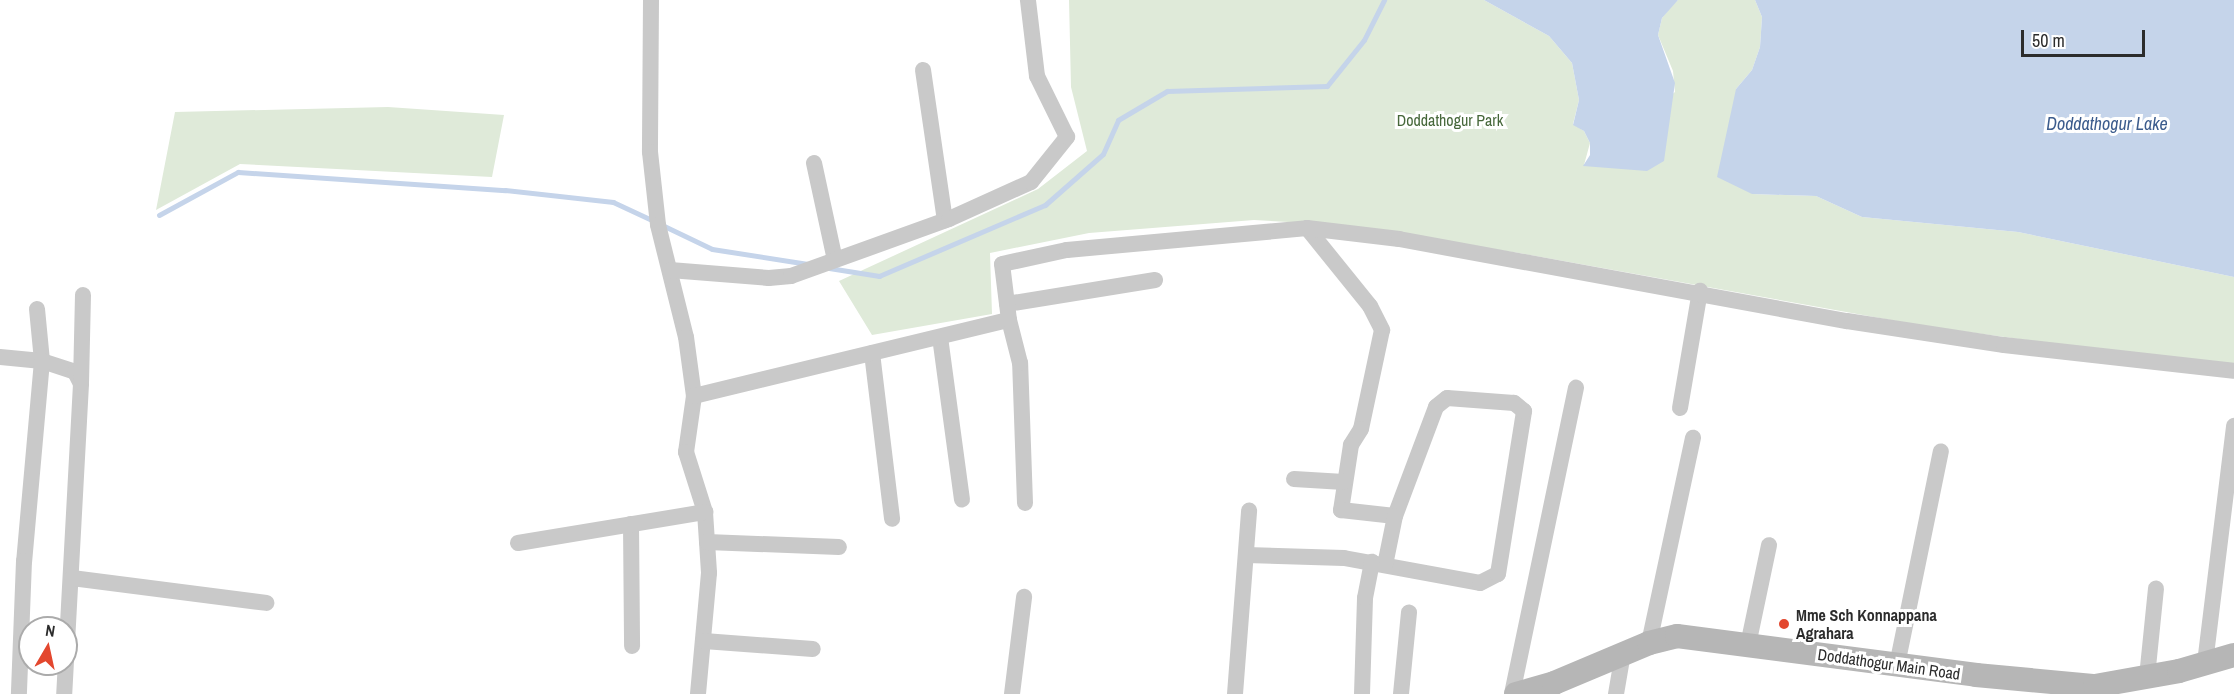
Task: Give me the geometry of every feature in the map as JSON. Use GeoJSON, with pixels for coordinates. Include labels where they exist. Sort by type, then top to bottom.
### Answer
{"type":"FeatureCollection","features":[{"type":"Feature","properties":{"kind":"street"},"geometry":{"type":"LineString","coordinates":[[651,0],[650,152],[658,225],[686,337],[694,396],[686,452],[705,512],[707,542],[704,641],[698,694]]}},
{"type":"Feature","properties":{"kind":"street"},"geometry":{"type":"LineString","coordinates":[[670,270],[769,278],[791,276],[945,220],[1031,182],[1067,137],[1037,76],[1028,0]]}},
{"type":"Feature","properties":{"kind":"street"},"geometry":{"type":"LineString","coordinates":[[923,70],[945,220]]}},
{"type":"Feature","properties":{"kind":"street"},"geometry":{"type":"LineString","coordinates":[[814,163],[836,260]]}},
{"type":"Feature","properties":{"kind":"street"},"geometry":{"type":"LineString","coordinates":[[1307,228],[1370,306],[1382,330],[1361,429],[1350,445],[1341,510],[1395,516]]}},
{"type":"Feature","properties":{"kind":"street"},"geometry":{"type":"LineString","coordinates":[[1025,503],[1020,363],[1008,312],[1002,264],[1067,250],[1307,228],[1399,238],[1700,291],[1848,321],[2004,345],[2234,371]]}},
{"type":"Feature","properties":{"kind":"street"},"geometry":{"type":"LineString","coordinates":[[694,396],[940,337],[1008,312],[1155,280]]}},
{"type":"Feature","properties":{"kind":"street"},"geometry":{"type":"LineString","coordinates":[[1680,408],[1700,291]]}},
{"type":"Feature","properties":{"kind":"street"},"geometry":{"type":"LineString","coordinates":[[64,694],[72,578],[83,295]]}},
{"type":"Feature","properties":{"kind":"street"},"geometry":{"type":"LineString","coordinates":[[19,694],[24,561],[42,361],[38,309]]}},
{"type":"Feature","properties":{"kind":"street"},"geometry":{"type":"LineString","coordinates":[[940,337],[962,500]]}},
{"type":"Feature","properties":{"kind":"street"},"geometry":{"type":"LineString","coordinates":[[872,353],[892,519]]}},
{"type":"Feature","properties":{"kind":"street"},"geometry":{"type":"LineString","coordinates":[[0,357],[42,361],[75,372],[81,384]]}},
{"type":"Feature","properties":{"kind":"street"},"geometry":{"type":"LineString","coordinates":[[1514,694],[1576,388]]}},
{"type":"Feature","properties":{"kind":"street"},"geometry":{"type":"LineString","coordinates":[[1246,555],[1378,564],[1480,583],[1498,574],[1524,411],[1514,403],[1447,398],[1436,407],[1395,516],[1378,564],[1365,598],[1362,694]]}},
{"type":"Feature","properties":{"kind":"street"},"geometry":{"type":"LineString","coordinates":[[2205,663],[2234,426]]}},
{"type":"Feature","properties":{"kind":"street"},"geometry":{"type":"LineString","coordinates":[[1649,643],[1693,438]]}},
{"type":"Feature","properties":{"kind":"street"},"geometry":{"type":"LineString","coordinates":[[1897,665],[1941,451]]}},
{"type":"Feature","properties":{"kind":"street"},"geometry":{"type":"LineString","coordinates":[[1294,479],[1344,482]]}},
{"type":"Feature","properties":{"kind":"street"},"geometry":{"type":"LineString","coordinates":[[1235,694],[1249,511]]}},
{"type":"Feature","properties":{"kind":"street"},"geometry":{"type":"LineString","coordinates":[[518,543],[705,512]]}},
{"type":"Feature","properties":{"kind":"street"},"geometry":{"type":"LineString","coordinates":[[631,524],[632,646]]}},
{"type":"Feature","properties":{"kind":"street"},"geometry":{"type":"LineString","coordinates":[[707,542],[839,548]]}},
{"type":"Feature","properties":{"kind":"street"},"geometry":{"type":"LineString","coordinates":[[1748,645],[1769,545]]}},
{"type":"Feature","properties":{"kind":"street"},"geometry":{"type":"LineString","coordinates":[[72,578],[266,603]]}},
{"type":"Feature","properties":{"kind":"street"},"geometry":{"type":"LineString","coordinates":[[2147,677],[2156,588]]}},
{"type":"Feature","properties":{"kind":"street"},"geometry":{"type":"LineString","coordinates":[[1012,694],[1024,597]]}},
{"type":"Feature","properties":{"kind":"street"},"geometry":{"type":"LineString","coordinates":[[1401,694],[1409,612]]}},
{"type":"Feature","properties":{"kind":"street","name":"Doddathogur Main Road"},"geometry":{"type":"LineString","coordinates":[[1514,694],[1554,683],[1649,643],[1677,636],[1897,665],[2095,686],[2147,677],[2234,655]]}},
{"type":"Feature","properties":{"kind":"street"},"geometry":{"type":"LineString","coordinates":[[704,641],[813,649]]}},
{"type":"Feature","properties":{"kind":"street"},"geometry":{"type":"LineString","coordinates":[[1616,694],[1623,653]]}},
{"type":"Feature","properties":{"kind":"green space","name":"Doddathogur Park"},"geometry":{"type":"Polygon","coordinates":[[[1069,0],[1484,0],[1549,36],[1572,63],[1579,100],[1573,124],[1584,131],[1590,143],[1584,165],[1675,92],[1673,71],[1658,35],[1662,18],[1672,5],[1678,0],[1755,0],[1762,17],[1760,47],[1752,70],[1736,89],[1752,194],[1816,196],[1862,217],[2018,232],[2234,277],[2234,368],[1924,326],[1519,253],[1325,224],[1254,220],[1089,233],[990,253],[992,314],[872,335],[839,281],[1038,189],[1087,151],[1071,87],[1069,0]]]}},
{"type":"Feature","properties":{"kind":"green space"},"geometry":{"type":"Polygon","coordinates":[[[388,107],[504,115],[492,177],[240,164],[156,210],[175,112],[388,107]]]}},
{"type":"Feature","properties":{"kind":"water"},"geometry":{"type":"Polygon","coordinates":[[[1484,0],[1678,0],[1662,18],[1658,35],[1675,83],[1664,161],[1647,171],[1583,166],[1590,155],[1590,143],[1584,131],[1573,125],[1579,100],[1572,63],[1549,36],[1484,0]]]}},
{"type":"Feature","properties":{"kind":"water","name":"Doddathogur Lake"},"geometry":{"type":"Polygon","coordinates":[[[1755,0],[2234,0],[2234,277],[2018,232],[1862,217],[1816,196],[1752,194],[1717,177],[1736,89],[1752,70],[1760,47],[1762,17],[1755,0]]]}},
{"type":"Feature","properties":{"kind":"waterway"},"geometry":{"type":"LineString","coordinates":[[829,268],[879,276],[1045,205],[1103,154],[1118,120],[1167,91],[1327,86],[1364,40],[1384,0]]}},
{"type":"Feature","properties":{"kind":"waterway"},"geometry":{"type":"LineString","coordinates":[[159,215],[238,172],[505,190],[613,202],[654,221]]}},
{"type":"Feature","properties":{"kind":"waterway"},"geometry":{"type":"LineString","coordinates":[[662,225],[712,249],[808,264]]}},
{"type":"Feature","properties":{"kind":"place","name":"Mme Sch Konnappana Agrahara"},"geometry":{"type":"Point","coordinates":[1784,624]}}]}
